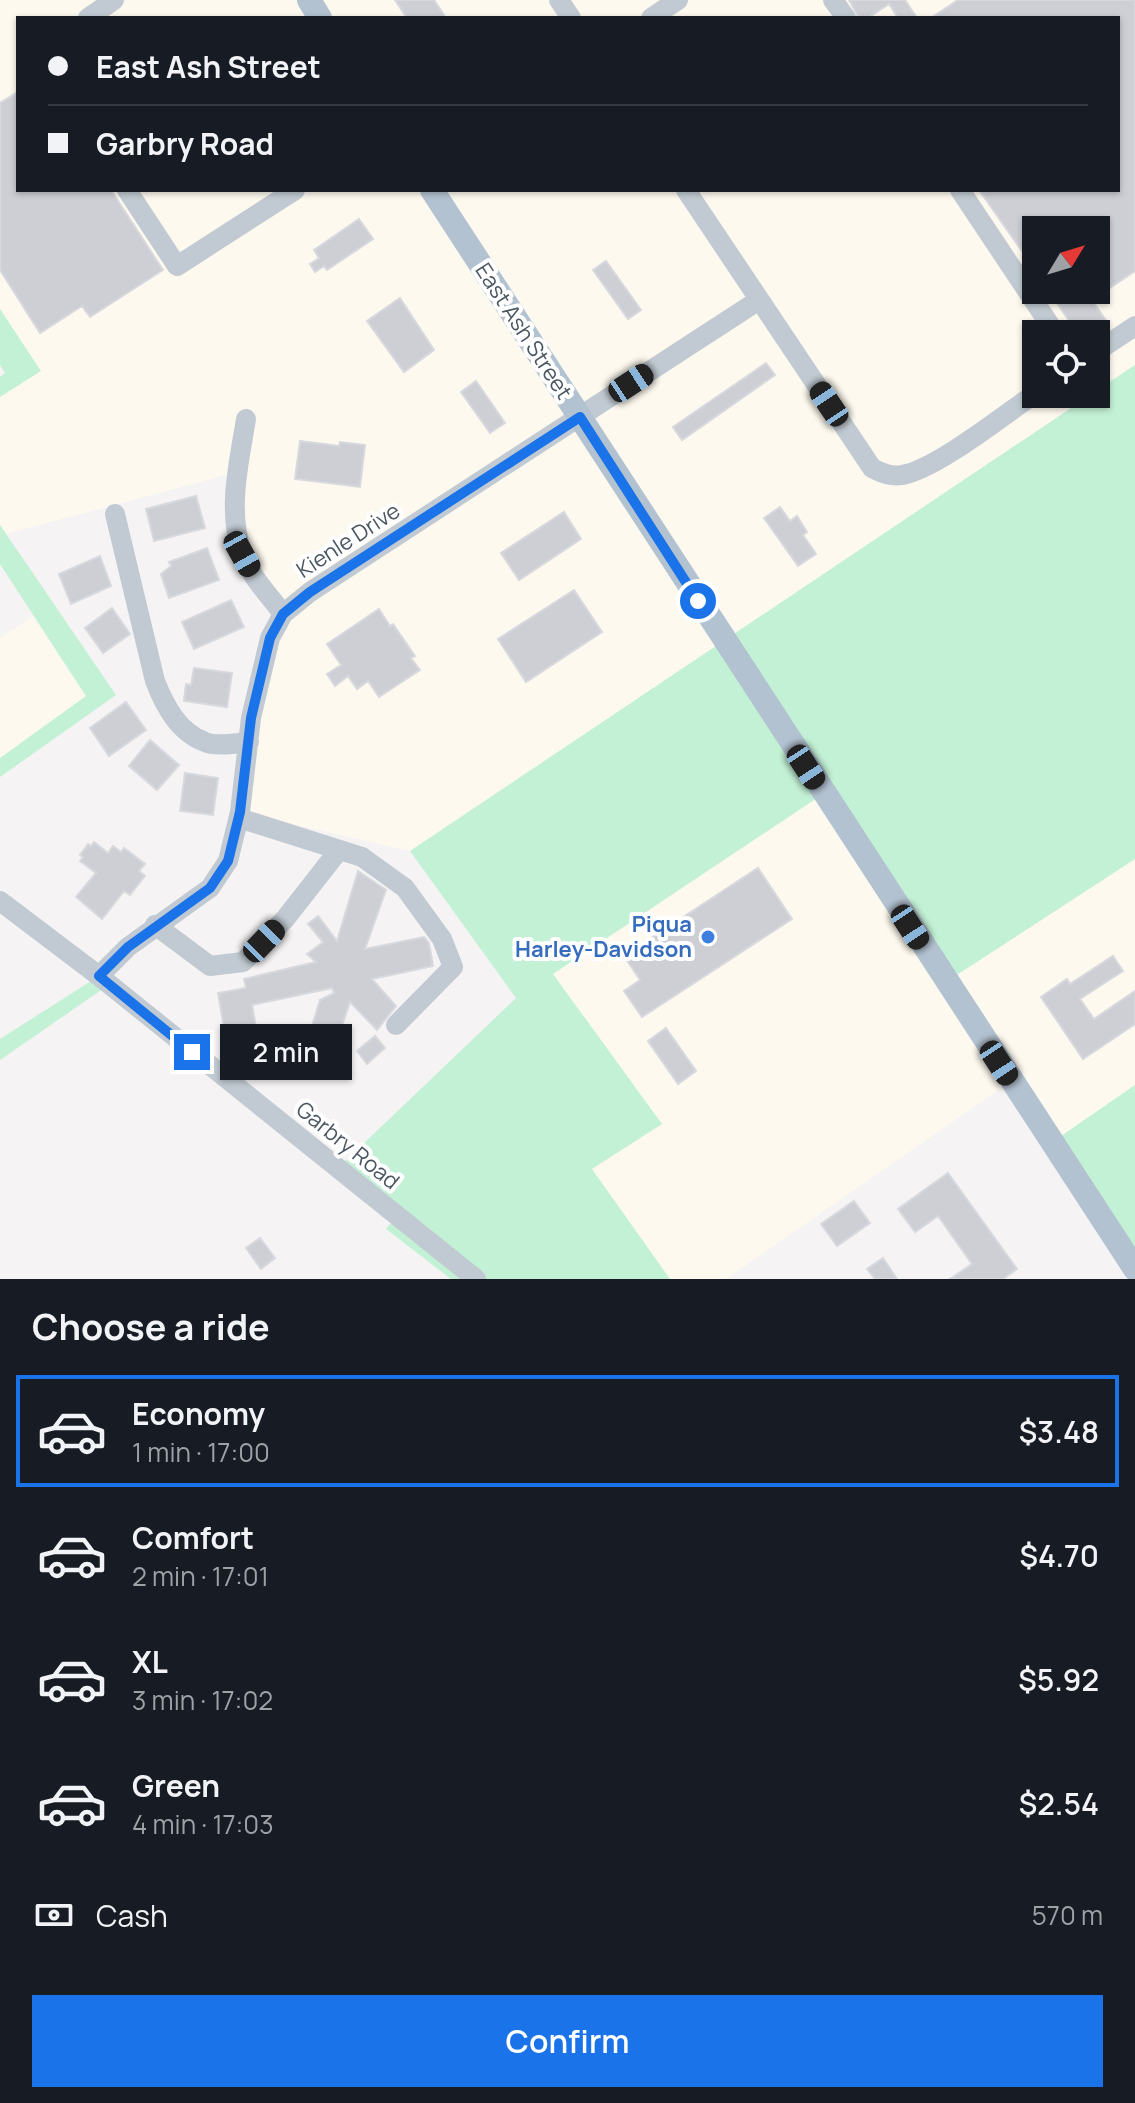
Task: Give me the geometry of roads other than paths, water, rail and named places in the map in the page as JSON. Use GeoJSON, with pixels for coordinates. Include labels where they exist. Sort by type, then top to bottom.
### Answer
{"type":"FeatureCollection","features":[{"type":"Feature","properties":{"kind":"main road","name":"East Ash Street"},"geometry":{"type":"LineString","coordinates":[[433,192],[1135,1269]]}},
{"type":"Feature","properties":{"kind":"street"},"geometry":{"type":"LineString","coordinates":[[91,16],[114,0]]}},
{"type":"Feature","properties":{"kind":"street"},"geometry":{"type":"LineString","coordinates":[[654,16],[678,0]]}},
{"type":"Feature","properties":{"kind":"street"},"geometry":{"type":"LineString","coordinates":[[128,192],[177,266],[292,192]]}},
{"type":"Feature","properties":{"kind":"street"},"geometry":{"type":"LineString","coordinates":[[687,192],[872,468],[886,475],[900,476],[923,470],[1022,403]]}},
{"type":"Feature","properties":{"kind":"street"},"geometry":{"type":"LineString","coordinates":[[961,192],[1047,320]]}},
{"type":"Feature","properties":{"kind":"street","name":"Kienle Drive"},"geometry":{"type":"LineString","coordinates":[[99,976],[155,925],[210,888],[228,861],[239,818],[251,718],[270,638],[283,614],[310,592],[759,300]]}},
{"type":"Feature","properties":{"kind":"street"},"geometry":{"type":"LineString","coordinates":[[1110,343],[1135,326]]}},
{"type":"Feature","properties":{"kind":"street"},"geometry":{"type":"LineString","coordinates":[[246,419],[235,487],[234,521],[242,554],[256,580],[283,614]]}},
{"type":"Feature","properties":{"kind":"street"},"geometry":{"type":"LineString","coordinates":[[115,514],[155,681],[164,705],[179,725],[207,743],[249,742]]}},
{"type":"Feature","properties":{"kind":"street"},"geometry":{"type":"LineString","coordinates":[[239,818],[362,857],[405,888],[442,939],[453,967],[396,1025]]}},
{"type":"Feature","properties":{"kind":"street"},"geometry":{"type":"LineString","coordinates":[[155,925],[210,966],[243,962],[285,919],[339,850]]}},
{"type":"Feature","properties":{"kind":"street","name":"Garbry Road"},"geometry":{"type":"LineString","coordinates":[[0,901],[99,976],[476,1279]]}},
{"type":"Feature","properties":{"kind":"place","name":"Piqua Harley-Davidson"},"geometry":{"type":"Point","coordinates":[708,937]}}]}
